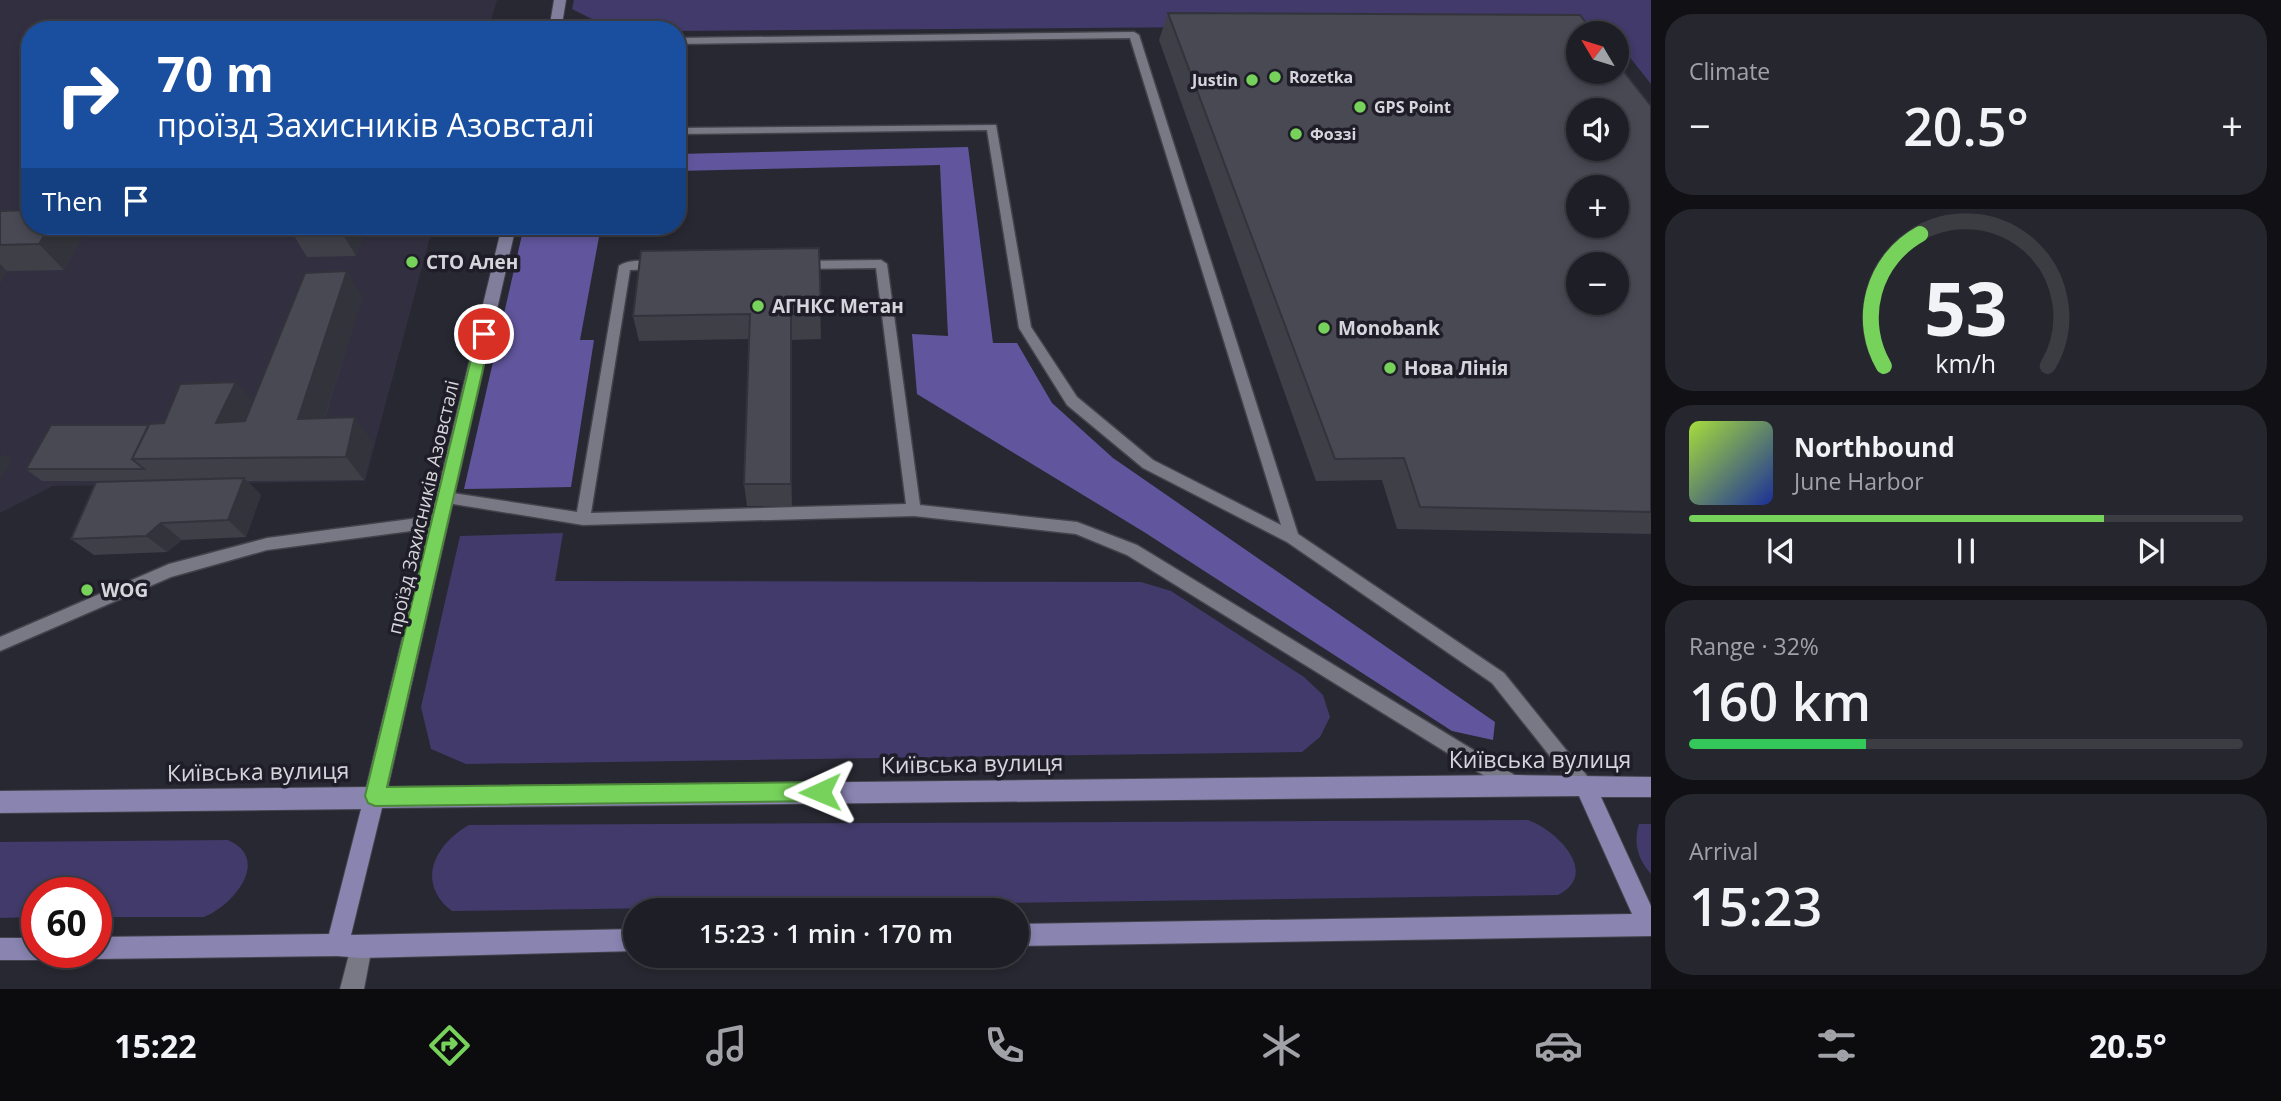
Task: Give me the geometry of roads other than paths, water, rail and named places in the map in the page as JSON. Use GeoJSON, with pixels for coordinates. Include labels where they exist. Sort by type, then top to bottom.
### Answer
{"type":"FeatureCollection","features":[{"type":"Feature","properties":{"kind":"main road","name":"Київська вулиця"},"geometry":{"type":"LineString","coordinates":[[0,802],[1515,785],[1651,787]]}},
{"type":"Feature","properties":{"kind":"main road"},"geometry":{"type":"LineString","coordinates":[[1029,935],[1650,927],[1586,788]]}},
{"type":"Feature","properties":{"kind":"main road"},"geometry":{"type":"LineString","coordinates":[[337,945],[375,796]]}},
{"type":"Feature","properties":{"kind":"main road"},"geometry":{"type":"LineString","coordinates":[[112,948],[361,947],[623,940]]}},
{"type":"Feature","properties":{"kind":"main road"},"geometry":{"type":"LineString","coordinates":[[0,949],[21,949]]}},
{"type":"Feature","properties":{"kind":"street"},"geometry":{"type":"LineString","coordinates":[[556,21],[560,0]]}},
{"type":"Feature","properties":{"kind":"street","name":"проїзд Захисників Азовсталі"},"geometry":{"type":"LineString","coordinates":[[375,796],[507,235]]}},
{"type":"Feature","properties":{"kind":"street"},"geometry":{"type":"LineString","coordinates":[[352,989],[361,947]]}},
{"type":"Feature","properties":{"kind":"lane"},"geometry":{"type":"LineString","coordinates":[[686,41],[1134,35],[1292,538]]}},
{"type":"Feature","properties":{"kind":"lane"},"geometry":{"type":"LineString","coordinates":[[686,131],[992,127],[1026,328],[1072,401],[1148,464],[1292,538],[1498,678],[1586,788]]}},
{"type":"Feature","properties":{"kind":"lane"},"geometry":{"type":"LineString","coordinates":[[787,265],[881,264],[914,510]]}},
{"type":"Feature","properties":{"kind":"lane"},"geometry":{"type":"LineString","coordinates":[[583,519],[625,266],[665,265]]}},
{"type":"Feature","properties":{"kind":"lane"},"geometry":{"type":"LineString","coordinates":[[446,498],[583,519],[914,510],[1077,528],[1121,545],[1515,785]]}},
{"type":"Feature","properties":{"kind":"lane"},"geometry":{"type":"LineString","coordinates":[[0,644],[169,572],[267,544],[441,520]]}},
{"type":"Feature","properties":{"kind":"place","name":"Rozetka"},"geometry":{"type":"Point","coordinates":[1275,77]}},
{"type":"Feature","properties":{"kind":"place","name":"Justin"},"geometry":{"type":"Point","coordinates":[1252,80]}},
{"type":"Feature","properties":{"kind":"place","name":"GPS Point"},"geometry":{"type":"Point","coordinates":[1360,107]}},
{"type":"Feature","properties":{"kind":"place","name":"Фоззі"},"geometry":{"type":"Point","coordinates":[1296,134]}},
{"type":"Feature","properties":{"kind":"place","name":"СТО Ален"},"geometry":{"type":"Point","coordinates":[412,262]}},
{"type":"Feature","properties":{"kind":"place","name":"АГНКС Метан"},"geometry":{"type":"Point","coordinates":[758,306]}},
{"type":"Feature","properties":{"kind":"place","name":"Monobank"},"geometry":{"type":"Point","coordinates":[1324,328]}},
{"type":"Feature","properties":{"kind":"place","name":"Нова Лінія"},"geometry":{"type":"Point","coordinates":[1390,368]}},
{"type":"Feature","properties":{"kind":"place","name":"WOG"},"geometry":{"type":"Point","coordinates":[87,590]}}]}
